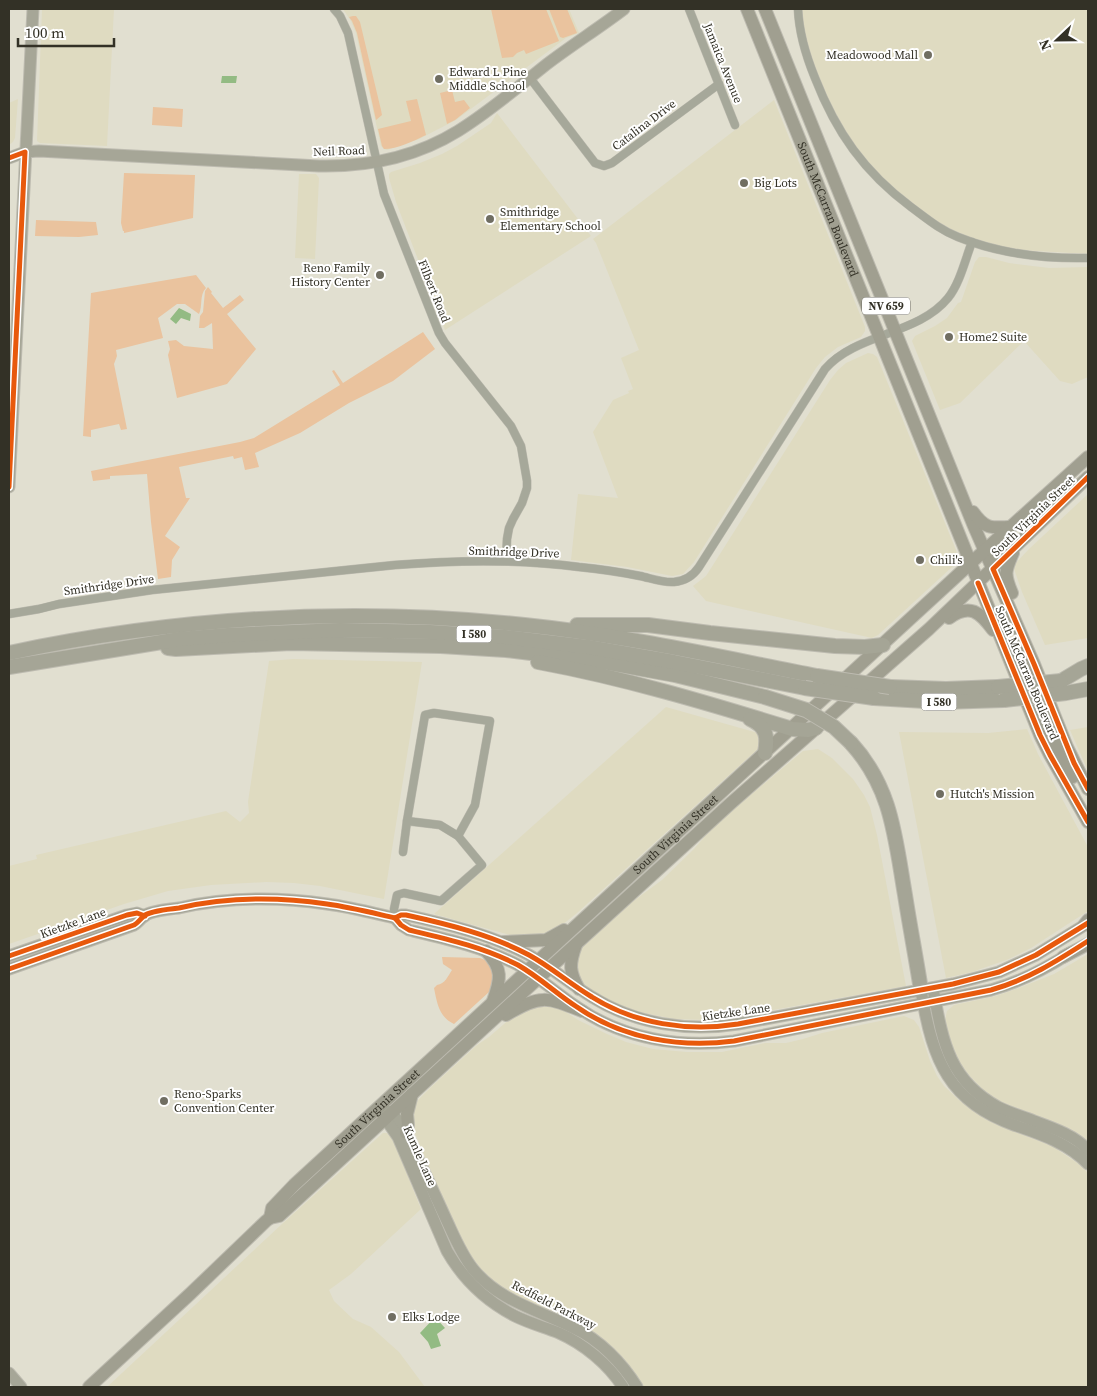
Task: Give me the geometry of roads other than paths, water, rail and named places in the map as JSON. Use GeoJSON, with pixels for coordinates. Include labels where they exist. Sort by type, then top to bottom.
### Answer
{"type":"FeatureCollection","features":[{"type":"Feature","properties":{"kind":"highway","name":"I 580"},"geometry":{"type":"LineString","coordinates":[[9,666],[28,656],[84,638],[152,628],[223,621],[285,618],[348,616],[422,618],[518,625],[621,639],[817,676],[890,687],[946,689],[1001,694]]}},
{"type":"Feature","properties":{"kind":"highway"},"geometry":{"type":"LineString","coordinates":[[518,625],[648,625],[841,646],[865,647],[882,645]]}},
{"type":"Feature","properties":{"kind":"highway","name":"I 580"},"geometry":{"type":"LineString","coordinates":[[9,653],[28,656],[251,633],[340,630],[456,633],[588,647],[805,688],[874,698],[942,702],[1064,687],[1088,689]]}},
{"type":"Feature","properties":{"kind":"highway"},"geometry":{"type":"LineString","coordinates":[[140,645],[176,649],[291,643],[386,644],[506,650],[604,662],[675,676],[765,696],[806,710],[834,727],[851,743],[872,770],[886,798],[896,839],[911,935],[927,989]]}},
{"type":"Feature","properties":{"kind":"highway"},"geometry":{"type":"LineString","coordinates":[[386,644],[494,655],[572,668],[635,683],[792,729],[808,730],[816,728]]}},
{"type":"Feature","properties":{"kind":"highway"},"geometry":{"type":"LineString","coordinates":[[1088,666],[1081,669],[1064,687],[1088,694]]}},
{"type":"Feature","properties":{"kind":"highway","name":"I 580"},"geometry":{"type":"LineString","coordinates":[[1064,687],[1088,676]]}},
{"type":"Feature","properties":{"kind":"highway"},"geometry":{"type":"LineString","coordinates":[[736,712],[756,721],[764,729],[767,740],[765,753]]}},
{"type":"Feature","properties":{"kind":"main road","name":"South McCarran Boulevard"},"geometry":{"type":"LineString","coordinates":[[747,9],[1040,735],[1088,822]]}},
{"type":"Feature","properties":{"kind":"main road","name":"South McCarran Boulevard"},"geometry":{"type":"LineString","coordinates":[[765,9],[992,569],[1024,641],[1067,747],[1087,787]]}},
{"type":"Feature","properties":{"kind":"main road","name":"South Virginia Street"},"geometry":{"type":"LineString","coordinates":[[544,965],[590,914],[1088,457]]}},
{"type":"Feature","properties":{"kind":"main road","name":"South Virginia Street"},"geometry":{"type":"LineString","coordinates":[[270,1218],[272,1208],[287,1192],[493,1003],[576,944],[763,774],[912,644],[1088,477]]}},
{"type":"Feature","properties":{"kind":"main road"},"geometry":{"type":"LineString","coordinates":[[963,498],[975,516],[985,526],[990,528],[1011,527]]}},
{"type":"Feature","properties":{"kind":"main road"},"geometry":{"type":"LineString","coordinates":[[1016,547],[1008,565],[1006,578],[1018,605],[1024,641]]}},
{"type":"Feature","properties":{"kind":"main road"},"geometry":{"type":"LineString","coordinates":[[912,644],[955,613],[971,610],[981,615],[987,622],[1009,657]]}},
{"type":"Feature","properties":{"kind":"main road"},"geometry":{"type":"LineString","coordinates":[[1040,735],[1048,734],[1051,737],[1072,777],[1087,787]]}},
{"type":"Feature","properties":{"kind":"main road"},"geometry":{"type":"LineString","coordinates":[[689,823],[698,833]]}},
{"type":"Feature","properties":{"kind":"main road"},"geometry":{"type":"LineString","coordinates":[[503,942],[546,940],[590,914]]}},
{"type":"Feature","properties":{"kind":"main road"},"geometry":{"type":"LineString","coordinates":[[1063,957],[1088,943]]}},
{"type":"Feature","properties":{"kind":"main road"},"geometry":{"type":"LineString","coordinates":[[576,944],[570,967],[573,979],[580,989]]}},
{"type":"Feature","properties":{"kind":"main road"},"geometry":{"type":"LineString","coordinates":[[486,951],[492,957],[499,970],[499,984],[493,1003]]}},
{"type":"Feature","properties":{"kind":"main road","name":"South Virginia Street"},"geometry":{"type":"LineString","coordinates":[[90,1387],[270,1218],[279,1216],[290,1207],[481,1031],[533,974]]}},
{"type":"Feature","properties":{"kind":"main road"},"geometry":{"type":"LineString","coordinates":[[481,1031],[520,1006],[534,1001],[556,1001],[582,1011]]}},
{"type":"Feature","properties":{"kind":"main road"},"geometry":{"type":"LineString","coordinates":[[406,1133],[407,1114],[412,1094]]}},
{"type":"Feature","properties":{"kind":"street"},"geometry":{"type":"LineString","coordinates":[[9,487],[10,436],[33,9]]}},
{"type":"Feature","properties":{"kind":"street","name":"Filbert Road"},"geometry":{"type":"LineString","coordinates":[[334,9],[340,16],[348,33],[384,194],[439,333],[512,426],[521,446],[528,481],[522,503],[509,528],[506,539],[506,561]]}},
{"type":"Feature","properties":{"kind":"street","name":"Neil Road"},"geometry":{"type":"LineString","coordinates":[[9,158],[25,152],[39,150],[319,166],[342,166],[377,162],[422,149],[446,138],[470,123],[559,55],[624,9]]}},
{"type":"Feature","properties":{"kind":"street","name":"Jamaica Avenue"},"geometry":{"type":"LineString","coordinates":[[689,9],[735,125]]}},
{"type":"Feature","properties":{"kind":"street"},"geometry":{"type":"LineString","coordinates":[[798,9],[800,31],[810,66],[832,117],[852,148],[877,178],[892,192],[924,218],[942,229],[972,242],[1020,254],[1051,258],[1088,258]]}},
{"type":"Feature","properties":{"kind":"street","name":"Catalina Drive"},"geometry":{"type":"LineString","coordinates":[[530,78],[595,163],[604,166],[612,164],[719,84]]}},
{"type":"Feature","properties":{"kind":"street","name":"Smithridge Drive"},"geometry":{"type":"LineString","coordinates":[[9,614],[59,604],[152,590],[395,565],[466,561],[506,561],[579,566],[670,582],[684,580],[696,572],[825,369],[839,356],[934,312],[948,298],[957,282],[972,242]]}},
{"type":"Feature","properties":{"kind":"street"},"geometry":{"type":"LineString","coordinates":[[403,852],[425,715],[434,713],[490,721],[475,805],[458,836]]}},
{"type":"Feature","properties":{"kind":"street"},"geometry":{"type":"LineString","coordinates":[[395,918],[394,909],[397,896],[404,893],[441,901],[482,865],[458,836],[440,825],[407,821]]}},
{"type":"Feature","properties":{"kind":"street","name":"Kietzke Lane"},"geometry":{"type":"LineString","coordinates":[[9,969],[134,925],[145,916],[176,908],[237,900],[328,904],[395,918],[401,915],[412,916],[503,942],[544,965],[608,1007],[634,1017],[658,1024],[699,1027],[723,1026],[927,989],[999,972],[1015,966],[1049,948],[1087,923]]}},
{"type":"Feature","properties":{"kind":"street","name":"Kietzke Lane"},"geometry":{"type":"LineString","coordinates":[[9,956],[128,914],[137,913],[145,916]]}},
{"type":"Feature","properties":{"kind":"street","name":"Kietzke Lane"},"geometry":{"type":"LineString","coordinates":[[395,918],[400,925],[409,930],[486,951],[533,974],[582,1011],[616,1028],[648,1038],[686,1042],[734,1041],[973,995],[1006,986],[1038,972],[1063,957]]}},
{"type":"Feature","properties":{"kind":"street"},"geometry":{"type":"LineString","coordinates":[[9,950],[44,944]]}},
{"type":"Feature","properties":{"kind":"street"},"geometry":{"type":"LineString","coordinates":[[927,989],[936,1002],[948,1053],[958,1072],[974,1090],[998,1106],[1058,1130],[1076,1140],[1088,1150]]}},
{"type":"Feature","properties":{"kind":"street"},"geometry":{"type":"LineString","coordinates":[[927,989],[923,1004],[936,1054],[946,1075],[963,1095],[974,1105],[999,1119],[1046,1136],[1069,1149],[1088,1164]]}},
{"type":"Feature","properties":{"kind":"street","name":"Kumle Lane"},"geometry":{"type":"LineString","coordinates":[[378,1108],[402,1126],[459,1247]]}},
{"type":"Feature","properties":{"kind":"street","name":"Kumle Lane"},"geometry":{"type":"LineString","coordinates":[[388,1116],[452,1259]]}},
{"type":"Feature","properties":{"kind":"street"},"geometry":{"type":"LineString","coordinates":[[452,1259],[459,1247]]}},
{"type":"Feature","properties":{"kind":"street","name":"Redfield Parkway"},"geometry":{"type":"LineString","coordinates":[[459,1247],[475,1271],[497,1291],[520,1305],[586,1335],[612,1355],[637,1387]]}},
{"type":"Feature","properties":{"kind":"street","name":"Redfield Parkway"},"geometry":{"type":"LineString","coordinates":[[452,1259],[465,1278],[489,1300],[516,1316],[579,1344],[603,1363],[623,1387]]}},
{"type":"Feature","properties":{"kind":"street"},"geometry":{"type":"LineString","coordinates":[[9,1373],[20,1387]]}},
{"type":"Feature","properties":{"kind":"place","name":"Meadowood Mall"},"geometry":{"type":"Point","coordinates":[928,55]}},
{"type":"Feature","properties":{"kind":"place","name":"Edward L Pine Middle School"},"geometry":{"type":"Point","coordinates":[439,79]}},
{"type":"Feature","properties":{"kind":"place","name":"Big Lots"},"geometry":{"type":"Point","coordinates":[744,183]}},
{"type":"Feature","properties":{"kind":"place","name":"Smithridge Elementary School"},"geometry":{"type":"Point","coordinates":[490,219]}},
{"type":"Feature","properties":{"kind":"place","name":"Reno Family History Center"},"geometry":{"type":"Point","coordinates":[380,275]}},
{"type":"Feature","properties":{"kind":"place","name":"Home2 Suite"},"geometry":{"type":"Point","coordinates":[949,337]}},
{"type":"Feature","properties":{"kind":"place","name":"Chili's"},"geometry":{"type":"Point","coordinates":[920,560]}},
{"type":"Feature","properties":{"kind":"place","name":"Hutch's Mission"},"geometry":{"type":"Point","coordinates":[940,794]}},
{"type":"Feature","properties":{"kind":"place","name":"Reno-Sparks Convention Center"},"geometry":{"type":"Point","coordinates":[164,1101]}},
{"type":"Feature","properties":{"kind":"place","name":"Elks Lodge"},"geometry":{"type":"Point","coordinates":[392,1317]}}]}
